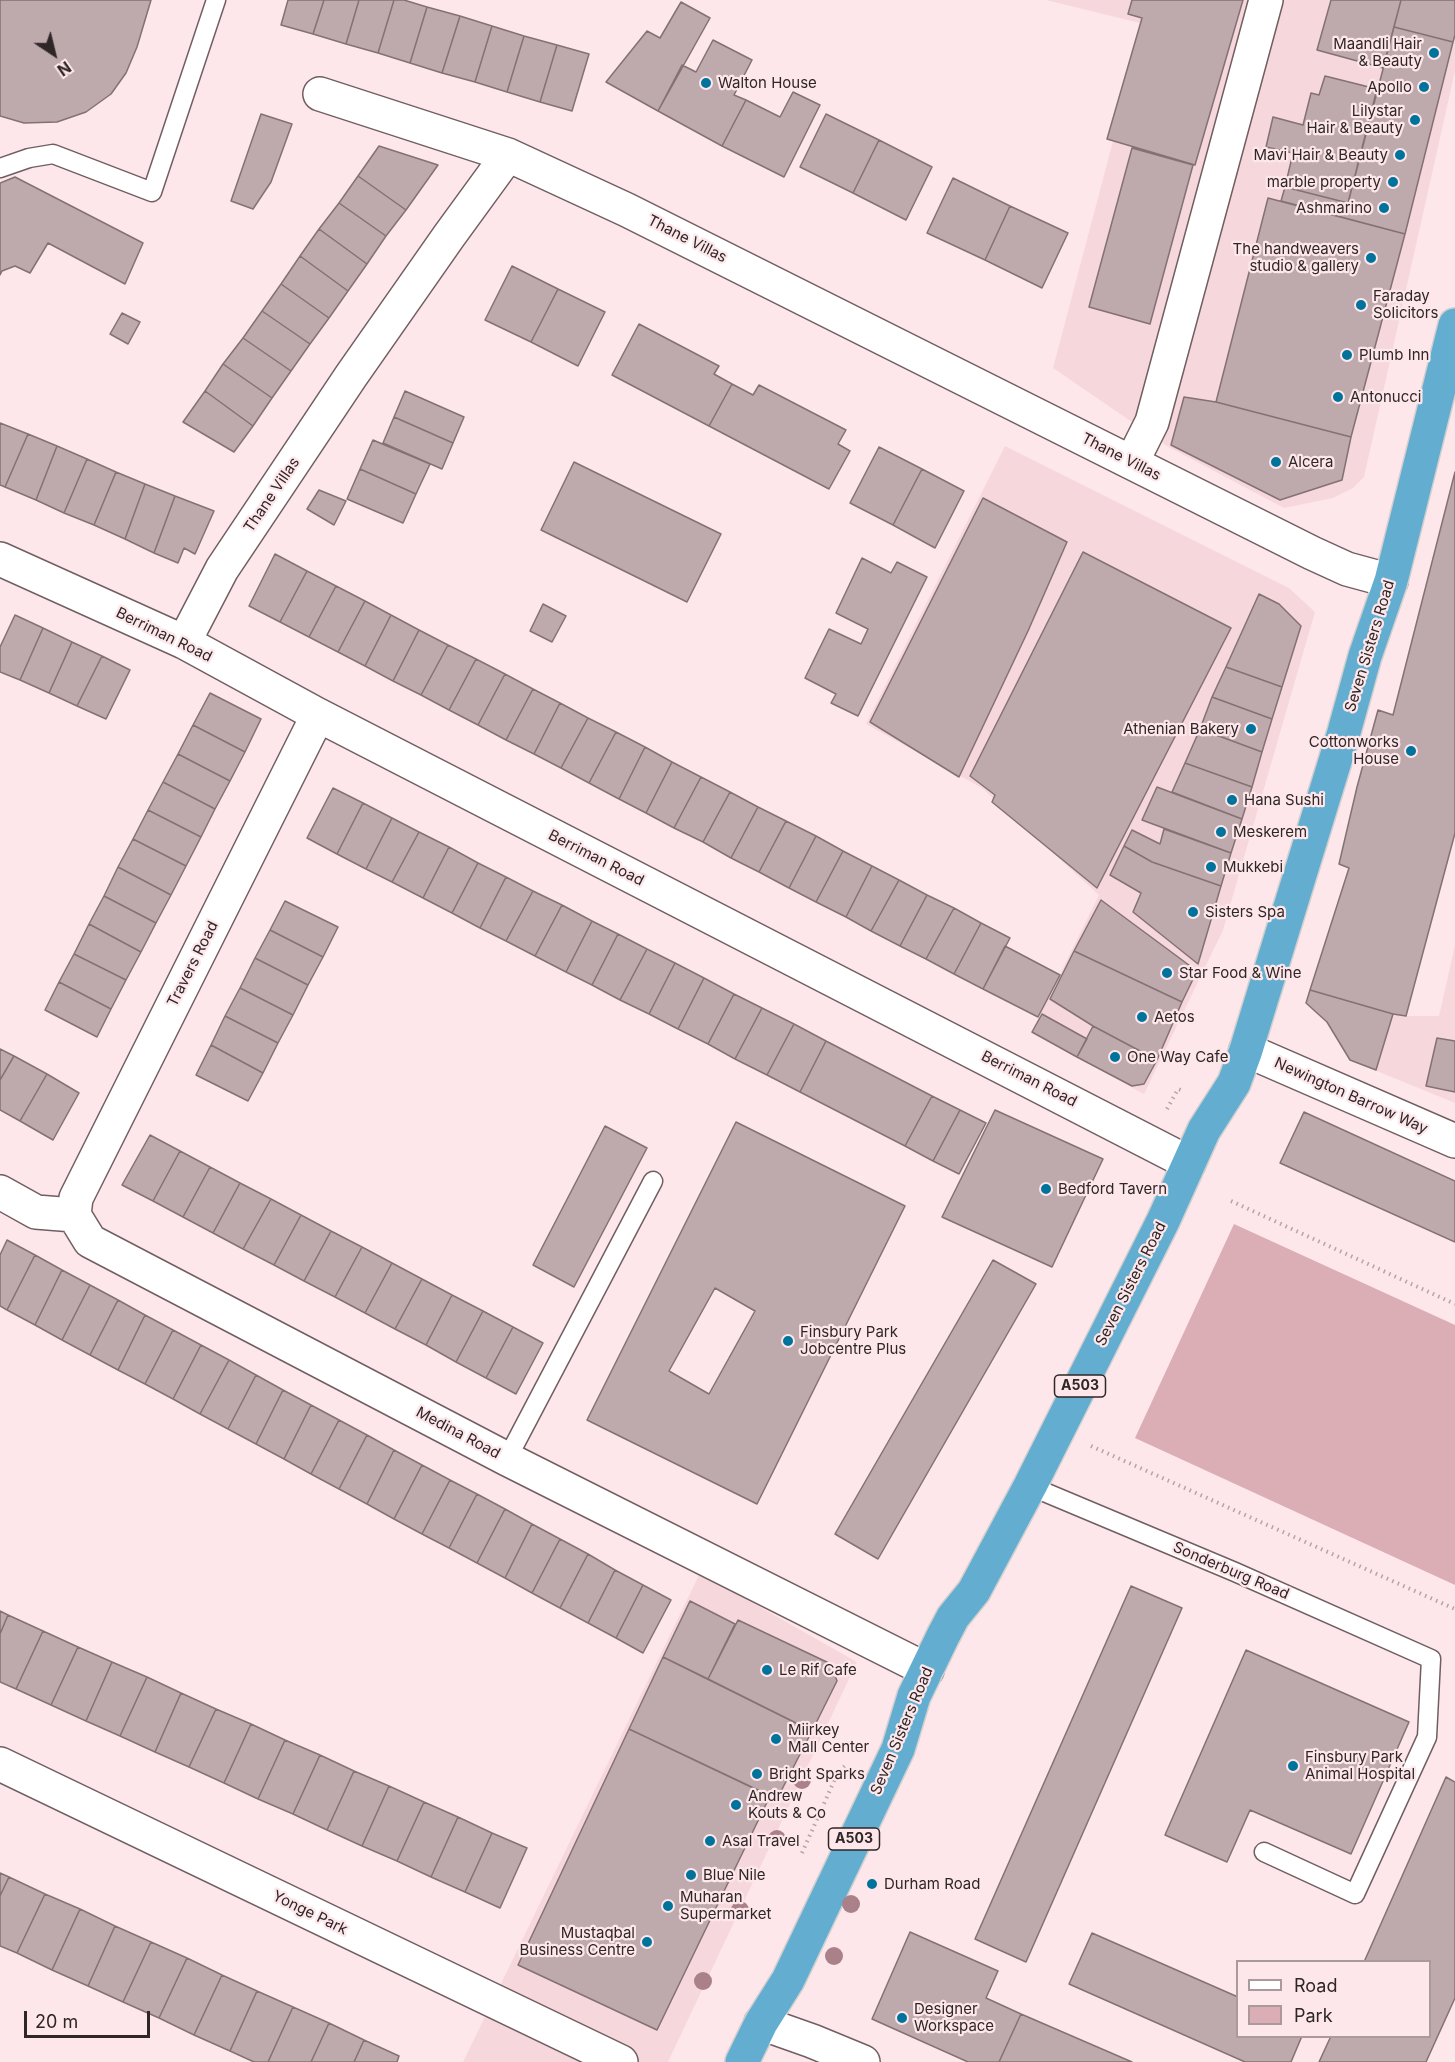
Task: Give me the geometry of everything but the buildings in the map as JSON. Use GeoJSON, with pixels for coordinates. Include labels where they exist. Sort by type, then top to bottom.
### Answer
{"type":"FeatureCollection","features":[{"type":"Feature","properties":{"kind":"highway","name":"Seven Sisters Road"},"geometry":{"type":"LineString","coordinates":[[742,2062],[788,1980],[898,1749],[914,1696],[953,1617],[974,1591],[1030,1486],[1163,1221],[1204,1130],[1234,1083],[1344,732],[1365,656],[1391,581],[1455,325]]}},
{"type":"Feature","properties":{"kind":"street"},"geometry":{"type":"LineString","coordinates":[[1132,462],[1152,422],[1266,0]]}},
{"type":"Feature","properties":{"kind":"street"},"geometry":{"type":"LineString","coordinates":[[320,94],[508,155]]}},
{"type":"Feature","properties":{"kind":"street","name":"Thane Villas"},"geometry":{"type":"LineString","coordinates":[[184,642],[222,569],[364,358],[508,155],[638,215],[1312,553],[1347,569],[1391,581]]}},
{"type":"Feature","properties":{"kind":"street","name":"Berriman Road"},"geometry":{"type":"LineString","coordinates":[[0,559],[184,642],[318,715],[1189,1163]]}},
{"type":"Feature","properties":{"kind":"street","name":"Travers Road"},"geometry":{"type":"LineString","coordinates":[[74,1215],[76,1198],[318,715]]}},
{"type":"Feature","properties":{"kind":"street","name":"Newington Barrow Way"},"geometry":{"type":"LineString","coordinates":[[1246,1050],[1455,1141]]}},
{"type":"Feature","properties":{"kind":"street"},"geometry":{"type":"LineString","coordinates":[[0,1192],[36,1212],[74,1215]]}},
{"type":"Feature","properties":{"kind":"street","name":"Medina Road"},"geometry":{"type":"LineString","coordinates":[[74,1215],[90,1240],[507,1459],[927,1670]]}},
{"type":"Feature","properties":{"kind":"street","name":"Yonge Park"},"geometry":{"type":"LineString","coordinates":[[0,1764],[621,2062]]}},
{"type":"Feature","properties":{"kind":"street"},"geometry":{"type":"LineString","coordinates":[[762,2023],[863,2062]]}},
{"type":"Feature","properties":{"kind":"lane"},"geometry":{"type":"LineString","coordinates":[[0,168],[29,158],[53,154],[152,192],[216,0]]}},
{"type":"Feature","properties":{"kind":"lane"},"geometry":{"type":"LineString","coordinates":[[507,1459],[653,1181]]}},
{"type":"Feature","properties":{"kind":"lane","name":"Sonderburg Road"},"geometry":{"type":"LineString","coordinates":[[1030,1486],[1235,1572],[1431,1659],[1427,1737],[1355,1894],[1264,1852]]}},
{"type":"Feature","properties":{"kind":"path"},"geometry":{"type":"LineString","coordinates":[[1231,1201],[1455,1304]]}},
{"type":"Feature","properties":{"kind":"path"},"geometry":{"type":"LineString","coordinates":[[1057,1431],[1455,1609]]}},
{"type":"Feature","properties":{"kind":"shaded area"},"geometry":{"type":"Polygon","coordinates":[[[1046,0],[1455,0],[1455,71],[1364,477],[1353,488],[1333,498],[1284,508],[1167,446],[1053,368],[1144,24],[1046,0]]]}},
{"type":"Feature","properties":{"kind":"shaded area"},"geometry":{"type":"Polygon","coordinates":[[[1005,446],[1289,588],[1315,612],[1223,930],[1144,1094],[1031,1033],[1099,895],[982,788],[866,724],[1005,446]]]}},
{"type":"Feature","properties":{"kind":"shaded area"},"geometry":{"type":"Polygon","coordinates":[[[1455,945],[1455,1103],[1350,1060],[1327,1022],[1306,1003],[1406,1016],[1439,1016],[1455,945]]]}},
{"type":"Feature","properties":{"kind":"shaded area"},"geometry":{"type":"Polygon","coordinates":[[[700,1573],[857,1662],[668,2062],[463,2062],[700,1573]]]}},
{"type":"Feature","properties":{"kind":"green space"},"geometry":{"type":"Polygon","coordinates":[[[1234,1224],[1455,1325],[1455,1585],[1135,1438],[1234,1224]]]}},
{"type":"Feature","properties":{"kind":"place","name":"Maandli Hair & Beauty"},"geometry":{"type":"Point","coordinates":[1434,53]}},
{"type":"Feature","properties":{"kind":"place","name":"Walton House"},"geometry":{"type":"Point","coordinates":[706,83]}},
{"type":"Feature","properties":{"kind":"place","name":"Apollo"},"geometry":{"type":"Point","coordinates":[1424,87]}},
{"type":"Feature","properties":{"kind":"place","name":"Lilystar Hair & Beauty"},"geometry":{"type":"Point","coordinates":[1415,120]}},
{"type":"Feature","properties":{"kind":"place","name":"Mavi Hair & Beauty"},"geometry":{"type":"Point","coordinates":[1400,155]}},
{"type":"Feature","properties":{"kind":"place","name":"marble property"},"geometry":{"type":"Point","coordinates":[1393,182]}},
{"type":"Feature","properties":{"kind":"place","name":"Ashmarino"},"geometry":{"type":"Point","coordinates":[1384,208]}},
{"type":"Feature","properties":{"kind":"place","name":"The handweavers studio & gallery"},"geometry":{"type":"Point","coordinates":[1371,258]}},
{"type":"Feature","properties":{"kind":"place","name":"Faraday Solicitors"},"geometry":{"type":"Point","coordinates":[1361,305]}},
{"type":"Feature","properties":{"kind":"place","name":"Plumb Inn"},"geometry":{"type":"Point","coordinates":[1347,355]}},
{"type":"Feature","properties":{"kind":"place","name":"Antonucci"},"geometry":{"type":"Point","coordinates":[1338,397]}},
{"type":"Feature","properties":{"kind":"place","name":"Alcera"},"geometry":{"type":"Point","coordinates":[1276,462]}},
{"type":"Feature","properties":{"kind":"place","name":"Athenian Bakery"},"geometry":{"type":"Point","coordinates":[1251,729]}},
{"type":"Feature","properties":{"kind":"place","name":"Cottonworks House"},"geometry":{"type":"Point","coordinates":[1411,751]}},
{"type":"Feature","properties":{"kind":"place","name":"Hana Sushi"},"geometry":{"type":"Point","coordinates":[1232,800]}},
{"type":"Feature","properties":{"kind":"place","name":"Meskerem"},"geometry":{"type":"Point","coordinates":[1221,832]}},
{"type":"Feature","properties":{"kind":"place","name":"Mukkebi"},"geometry":{"type":"Point","coordinates":[1211,867]}},
{"type":"Feature","properties":{"kind":"place","name":"Sisters Spa"},"geometry":{"type":"Point","coordinates":[1193,912]}},
{"type":"Feature","properties":{"kind":"place","name":"Star Food & Wine"},"geometry":{"type":"Point","coordinates":[1167,973]}},
{"type":"Feature","properties":{"kind":"place","name":"Aetos"},"geometry":{"type":"Point","coordinates":[1142,1017]}},
{"type":"Feature","properties":{"kind":"place","name":"One Way Cafe"},"geometry":{"type":"Point","coordinates":[1115,1057]}},
{"type":"Feature","properties":{"kind":"place","name":"Bedford Tavern"},"geometry":{"type":"Point","coordinates":[1046,1189]}},
{"type":"Feature","properties":{"kind":"place","name":"Finsbury Park Jobcentre Plus"},"geometry":{"type":"Point","coordinates":[788,1341]}},
{"type":"Feature","properties":{"kind":"place","name":"Le Rif Cafe"},"geometry":{"type":"Point","coordinates":[767,1670]}},
{"type":"Feature","properties":{"kind":"place","name":"Miirkey Mall Center"},"geometry":{"type":"Point","coordinates":[776,1739]}},
{"type":"Feature","properties":{"kind":"place","name":"Finsbury Park Animal Hospital"},"geometry":{"type":"Point","coordinates":[1293,1766]}},
{"type":"Feature","properties":{"kind":"place","name":"Bright Sparks"},"geometry":{"type":"Point","coordinates":[757,1774]}},
{"type":"Feature","properties":{"kind":"place","name":"Andrew Kouts & Co"},"geometry":{"type":"Point","coordinates":[736,1805]}},
{"type":"Feature","properties":{"kind":"place","name":"Asal Travel"},"geometry":{"type":"Point","coordinates":[710,1841]}},
{"type":"Feature","properties":{"kind":"place","name":"Blue Nile"},"geometry":{"type":"Point","coordinates":[691,1875]}},
{"type":"Feature","properties":{"kind":"place","name":"Durham Road"},"geometry":{"type":"Point","coordinates":[872,1884]}},
{"type":"Feature","properties":{"kind":"place","name":"Muharan Supermarket"},"geometry":{"type":"Point","coordinates":[668,1906]}},
{"type":"Feature","properties":{"kind":"place","name":"Mustaqbal Business Centre"},"geometry":{"type":"Point","coordinates":[647,1942]}},
{"type":"Feature","properties":{"kind":"place","name":"Designer Workspace"},"geometry":{"type":"Point","coordinates":[902,2018]}}]}
